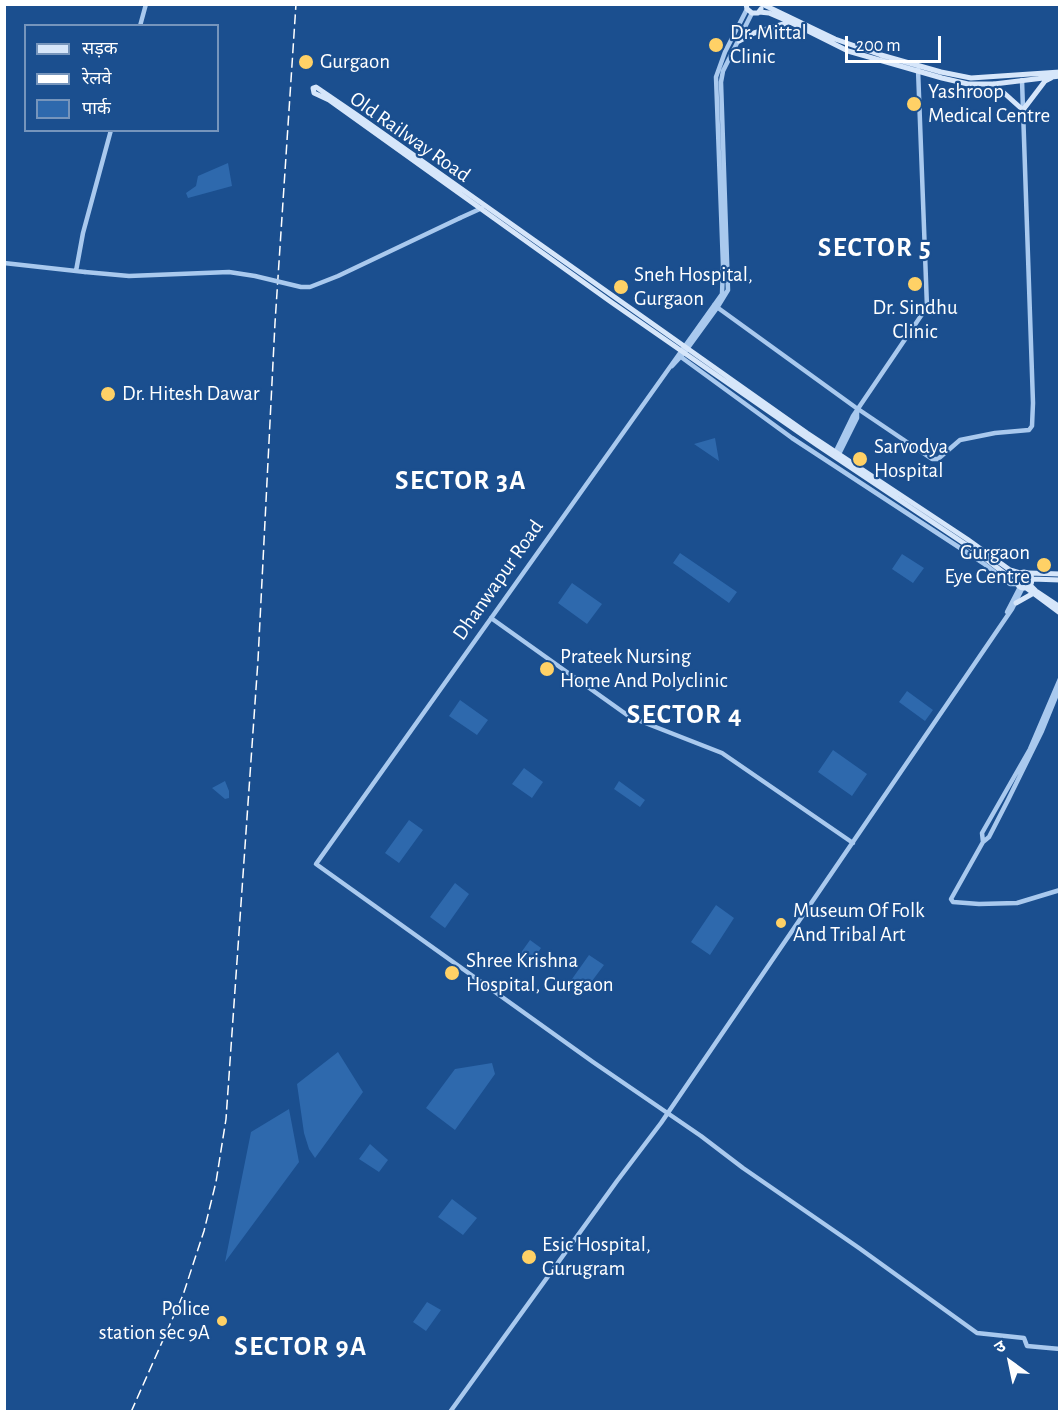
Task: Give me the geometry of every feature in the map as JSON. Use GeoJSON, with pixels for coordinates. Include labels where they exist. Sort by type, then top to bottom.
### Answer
{"type":"FeatureCollection","features":[{"type":"Feature","properties":{"kind":"main road"},"geometry":{"type":"LineString","coordinates":[[759,12],[762,4],[835,39],[918,69],[971,78],[1052,77]]}},
{"type":"Feature","properties":{"kind":"main road"},"geometry":{"type":"LineString","coordinates":[[748,9],[769,13],[848,51],[968,84],[994,84],[1021,77],[1059,74]]}},
{"type":"Feature","properties":{"kind":"main road"},"geometry":{"type":"LineString","coordinates":[[739,41],[754,33],[790,22]]}},
{"type":"Feature","properties":{"kind":"main road"},"geometry":{"type":"LineString","coordinates":[[994,84],[1023,110],[1045,81],[1059,74]]}},
{"type":"Feature","properties":{"kind":"main road","name":"Old Railway Road"},"geometry":{"type":"LineString","coordinates":[[484,207],[329,100],[314,93],[313,88],[316,87],[339,102],[874,484],[1059,607]]}},
{"type":"Feature","properties":{"kind":"main road","name":"Old Railway Road"},"geometry":{"type":"LineString","coordinates":[[684,350],[836,455],[967,539],[1010,570],[1020,573]]}},
{"type":"Feature","properties":{"kind":"main road"},"geometry":{"type":"LineString","coordinates":[[1024,583],[1020,573],[1016,578],[1024,583],[1059,580]]}},
{"type":"Feature","properties":{"kind":"main road"},"geometry":{"type":"LineString","coordinates":[[1024,583],[1059,574]]}},
{"type":"Feature","properties":{"kind":"main road","name":"Old Railway Road"},"geometry":{"type":"LineString","coordinates":[[1024,583],[1032,594],[1059,614]]}},
{"type":"Feature","properties":{"kind":"main road"},"geometry":{"type":"LineString","coordinates":[[1016,603],[1032,594]]}},
{"type":"Feature","properties":{"kind":"street"},"geometry":{"type":"LineString","coordinates":[[141,24],[146,4]]}},
{"type":"Feature","properties":{"kind":"street"},"geometry":{"type":"LineString","coordinates":[[715,307],[726,294],[728,286],[721,82],[723,71],[739,41],[748,9]]}},
{"type":"Feature","properties":{"kind":"street"},"geometry":{"type":"LineString","coordinates":[[715,307],[723,287],[716,77],[725,52],[748,9]]}},
{"type":"Feature","properties":{"kind":"street"},"geometry":{"type":"LineString","coordinates":[[836,455],[853,416],[927,307],[918,69]]}},
{"type":"Feature","properties":{"kind":"street"},"geometry":{"type":"LineString","coordinates":[[715,307],[858,411],[934,460],[960,440],[995,433],[1026,432],[1031,429],[1033,391],[1021,77]]}},
{"type":"Feature","properties":{"kind":"street"},"geometry":{"type":"LineString","coordinates":[[76,271],[83,232],[110,132]]}},
{"type":"Feature","properties":{"kind":"street"},"geometry":{"type":"LineString","coordinates":[[4,262],[129,276],[229,272],[310,287],[484,207]]}},
{"type":"Feature","properties":{"kind":"street","name":"Dhanwapur Road"},"geometry":{"type":"LineString","coordinates":[[668,1113],[385,912],[318,868],[316,863],[715,307]]}},
{"type":"Feature","properties":{"kind":"street"},"geometry":{"type":"LineString","coordinates":[[684,350],[692,366],[792,438],[983,563],[1010,584],[1024,583]]}},
{"type":"Feature","properties":{"kind":"street"},"geometry":{"type":"LineString","coordinates":[[692,366],[696,360]]}},
{"type":"Feature","properties":{"kind":"street"},"geometry":{"type":"LineString","coordinates":[[871,490],[874,484]]}},
{"type":"Feature","properties":{"kind":"street"},"geometry":{"type":"LineString","coordinates":[[450,1412],[668,1113],[1016,603],[1024,583]]}},
{"type":"Feature","properties":{"kind":"street"},"geometry":{"type":"LineString","coordinates":[[1002,622],[1024,583]]}},
{"type":"Feature","properties":{"kind":"street"},"geometry":{"type":"LineString","coordinates":[[491,618],[630,717],[718,751],[853,843]]}},
{"type":"Feature","properties":{"kind":"street"},"geometry":{"type":"LineString","coordinates":[[983,842],[982,833],[1030,749],[1059,679]]}},
{"type":"Feature","properties":{"kind":"street"},"geometry":{"type":"LineString","coordinates":[[1059,687],[1042,731],[1018,780],[989,837],[983,842],[952,896],[952,900],[979,904],[1017,903],[1059,890]]}},
{"type":"Feature","properties":{"kind":"street"},"geometry":{"type":"LineString","coordinates":[[668,1113],[977,1333],[1024,1338],[1027,1347],[1059,1349]]}},
{"type":"Feature","properties":{"kind":"green space"},"geometry":{"type":"Polygon","coordinates":[[[228,163],[232,186],[188,198],[186,193],[196,186],[198,176],[228,163]]]}},
{"type":"Feature","properties":{"kind":"green space"},"geometry":{"type":"Polygon","coordinates":[[[715,438],[719,461],[694,444],[715,438]]]}},
{"type":"Feature","properties":{"kind":"green space"},"geometry":{"type":"Polygon","coordinates":[[[680,553],[737,592],[729,603],[673,563],[680,553]]]}},
{"type":"Feature","properties":{"kind":"green space"},"geometry":{"type":"Polygon","coordinates":[[[902,554],[924,568],[913,583],[892,569],[902,554]]]}},
{"type":"Feature","properties":{"kind":"green space"},"geometry":{"type":"Polygon","coordinates":[[[572,583],[602,604],[587,624],[558,603],[572,583]]]}},
{"type":"Feature","properties":{"kind":"green space"},"geometry":{"type":"Polygon","coordinates":[[[907,691],[933,710],[925,721],[899,702],[907,691]]]}},
{"type":"Feature","properties":{"kind":"green space"},"geometry":{"type":"Polygon","coordinates":[[[460,700],[488,720],[477,735],[449,716],[460,700]]]}},
{"type":"Feature","properties":{"kind":"green space"},"geometry":{"type":"Polygon","coordinates":[[[833,750],[867,774],[852,796],[818,772],[833,750]]]}},
{"type":"Feature","properties":{"kind":"green space"},"geometry":{"type":"Polygon","coordinates":[[[524,768],[543,782],[532,798],[512,784],[524,768]]]}},
{"type":"Feature","properties":{"kind":"green space"},"geometry":{"type":"Polygon","coordinates":[[[225,781],[229,798],[225,799],[212,788],[225,781]]]}},
{"type":"Feature","properties":{"kind":"green space"},"geometry":{"type":"Polygon","coordinates":[[[619,781],[645,800],[640,807],[614,789],[619,781]]]}},
{"type":"Feature","properties":{"kind":"green space"},"geometry":{"type":"Polygon","coordinates":[[[409,820],[423,830],[399,863],[385,853],[409,820]]]}},
{"type":"Feature","properties":{"kind":"green space"},"geometry":{"type":"Polygon","coordinates":[[[455,883],[469,894],[445,928],[430,917],[455,883]]]}},
{"type":"Feature","properties":{"kind":"green space"},"geometry":{"type":"Polygon","coordinates":[[[716,905],[734,918],[710,955],[691,942],[716,905]]]}},
{"type":"Feature","properties":{"kind":"green space"},"geometry":{"type":"Polygon","coordinates":[[[530,940],[541,948],[531,962],[520,954],[530,940]]]}},
{"type":"Feature","properties":{"kind":"green space"},"geometry":{"type":"Polygon","coordinates":[[[589,955],[604,965],[586,989],[572,979],[589,955]]]}},
{"type":"Feature","properties":{"kind":"green space"},"geometry":{"type":"Polygon","coordinates":[[[338,1052],[363,1092],[315,1158],[309,1149],[304,1133],[297,1084],[338,1052]]]}},
{"type":"Feature","properties":{"kind":"green space"},"geometry":{"type":"Polygon","coordinates":[[[492,1063],[495,1074],[455,1130],[426,1108],[455,1069],[492,1063]]]}},
{"type":"Feature","properties":{"kind":"green space"},"geometry":{"type":"Polygon","coordinates":[[[289,1109],[299,1162],[225,1262],[251,1132],[289,1109]]]}},
{"type":"Feature","properties":{"kind":"green space"},"geometry":{"type":"Polygon","coordinates":[[[370,1144],[388,1160],[379,1172],[359,1159],[370,1144]]]}},
{"type":"Feature","properties":{"kind":"green space"},"geometry":{"type":"Polygon","coordinates":[[[452,1199],[477,1218],[463,1235],[438,1217],[452,1199]]]}},
{"type":"Feature","properties":{"kind":"green space"},"geometry":{"type":"Polygon","coordinates":[[[427,1302],[441,1310],[426,1331],[413,1322],[427,1302]]]}},
{"type":"Feature","properties":{"kind":"railway"},"geometry":{"type":"LineString","coordinates":[[131,1412],[183,1295],[204,1231],[216,1182],[226,1119],[258,660],[275,323],[296,4]]}},
{"type":"Feature","properties":{"kind":"place","name":"Dr. Mittal Clinic"},"geometry":{"type":"Point","coordinates":[716,45]}},
{"type":"Feature","properties":{"kind":"place","name":"Gurgaon"},"geometry":{"type":"Point","coordinates":[306,62]}},
{"type":"Feature","properties":{"kind":"place","name":"Yashroop Medical Centre"},"geometry":{"type":"Point","coordinates":[914,104]}},
{"type":"Feature","properties":{"kind":"place","name":"Dr. Sindhu Clinic"},"geometry":{"type":"Point","coordinates":[915,284]}},
{"type":"Feature","properties":{"kind":"place","name":"Sneh Hospital, Gurgaon"},"geometry":{"type":"Point","coordinates":[621,287]}},
{"type":"Feature","properties":{"kind":"place","name":"Dr. Hitesh Dawar"},"geometry":{"type":"Point","coordinates":[108,394]}},
{"type":"Feature","properties":{"kind":"place","name":"Sarvodya Hospital"},"geometry":{"type":"Point","coordinates":[860,459]}},
{"type":"Feature","properties":{"kind":"place","name":"Gurgaon Eye Centre"},"geometry":{"type":"Point","coordinates":[1044,565]}},
{"type":"Feature","properties":{"kind":"place","name":"Prateek Nursing Home And Polyclinic"},"geometry":{"type":"Point","coordinates":[547,669]}},
{"type":"Feature","properties":{"kind":"place","name":"Museum Of Folk And Tribal Art"},"geometry":{"type":"Point","coordinates":[781,923]}},
{"type":"Feature","properties":{"kind":"place","name":"Shree Krishna Hospital, Gurgaon"},"geometry":{"type":"Point","coordinates":[452,973]}},
{"type":"Feature","properties":{"kind":"place","name":"Esic Hospital, Gurugram"},"geometry":{"type":"Point","coordinates":[529,1257]}},
{"type":"Feature","properties":{"kind":"place","name":"Police station sec 9A"},"geometry":{"type":"Point","coordinates":[222,1321]}},
{"type":"Feature","properties":{"kind":"district","name":"SECTOR 5"},"geometry":{"type":"Point","coordinates":[875,248]}},
{"type":"Feature","properties":{"kind":"district","name":"SECTOR 3A"},"geometry":{"type":"Point","coordinates":[461,481]}},
{"type":"Feature","properties":{"kind":"district","name":"SECTOR 4"},"geometry":{"type":"Point","coordinates":[685,715]}},
{"type":"Feature","properties":{"kind":"district","name":"SECTOR 9A"},"geometry":{"type":"Point","coordinates":[301,1347]}}]}
